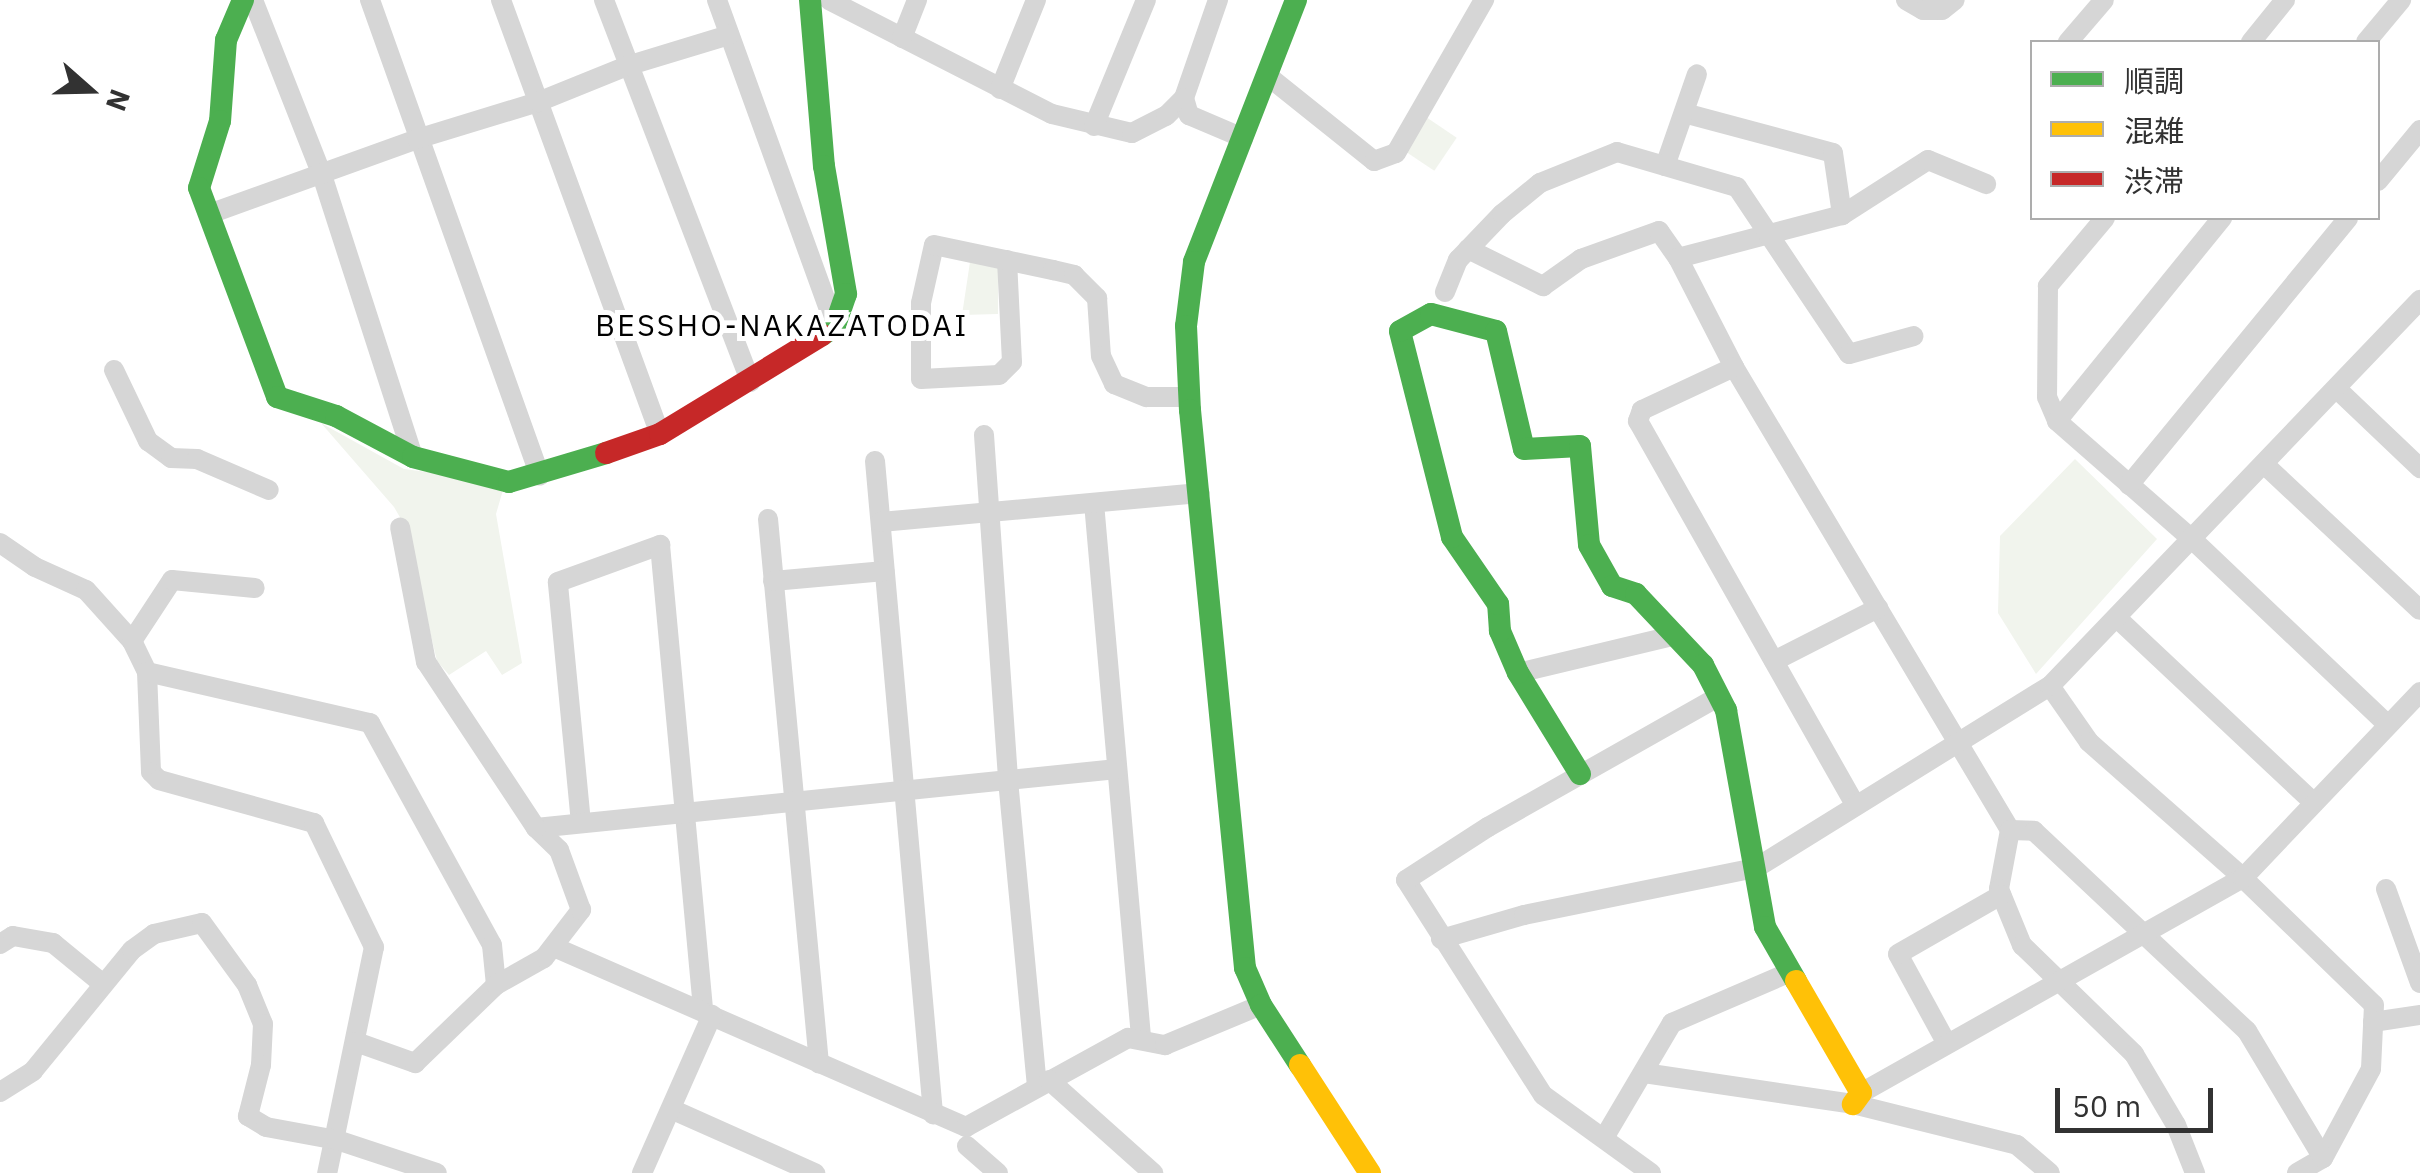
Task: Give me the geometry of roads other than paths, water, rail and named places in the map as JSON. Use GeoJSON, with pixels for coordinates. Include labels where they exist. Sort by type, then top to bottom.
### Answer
{"type":"FeatureCollection","features":[{"type":"Feature","properties":{"kind":"street"},"geometry":{"type":"LineString","coordinates":[[243,0],[226,40],[220,121],[213,155],[199,188],[212,213],[277,397],[336,416],[413,457],[509,482],[540,476],[660,434],[751,382],[835,326],[846,294],[824,166],[810,0]]}},
{"type":"Feature","properties":{"kind":"street"},"geometry":{"type":"LineString","coordinates":[[254,0],[322,175],[413,457]]}},
{"type":"Feature","properties":{"kind":"street"},"geometry":{"type":"LineString","coordinates":[[370,0],[540,476]]}},
{"type":"Feature","properties":{"kind":"street"},"geometry":{"type":"LineString","coordinates":[[501,0],[660,434]]}},
{"type":"Feature","properties":{"kind":"street"},"geometry":{"type":"LineString","coordinates":[[604,0],[751,382]]}},
{"type":"Feature","properties":{"kind":"street"},"geometry":{"type":"LineString","coordinates":[[716,0],[835,326]]}},
{"type":"Feature","properties":{"kind":"street"},"geometry":{"type":"LineString","coordinates":[[829,0],[1052,114],[1094,126],[1142,130],[1184,98],[1218,0]]}},
{"type":"Feature","properties":{"kind":"street"},"geometry":{"type":"LineString","coordinates":[[902,38],[917,0]]}},
{"type":"Feature","properties":{"kind":"street"},"geometry":{"type":"LineString","coordinates":[[1000,89],[1036,0]]}},
{"type":"Feature","properties":{"kind":"street"},"geometry":{"type":"LineString","coordinates":[[1094,126],[1146,0]]}},
{"type":"Feature","properties":{"kind":"street"},"geometry":{"type":"LineString","coordinates":[[1296,0],[1203,234],[1189,285],[1190,398],[1242,954],[1261,1005],[1370,1173]]}},
{"type":"Feature","properties":{"kind":"street"},"geometry":{"type":"LineString","coordinates":[[1268,76],[1374,162],[1396,153],[1484,0]]}},
{"type":"Feature","properties":{"kind":"street"},"geometry":{"type":"LineString","coordinates":[[1906,0],[1923,10],[1942,10],[1955,0]]}},
{"type":"Feature","properties":{"kind":"street"},"geometry":{"type":"LineString","coordinates":[[2070,40],[2104,0]]}},
{"type":"Feature","properties":{"kind":"street"},"geometry":{"type":"LineString","coordinates":[[2252,40],[2286,0]]}},
{"type":"Feature","properties":{"kind":"street"},"geometry":{"type":"LineString","coordinates":[[2368,40],[2401,0]]}},
{"type":"Feature","properties":{"kind":"street"},"geometry":{"type":"LineString","coordinates":[[212,213],[417,139],[538,102],[628,66],[729,35]]}},
{"type":"Feature","properties":{"kind":"street"},"geometry":{"type":"LineString","coordinates":[[1665,166],[1697,74]]}},
{"type":"Feature","properties":{"kind":"street"},"geometry":{"type":"LineString","coordinates":[[1184,98],[1189,115],[1242,138]]}},
{"type":"Feature","properties":{"kind":"street"},"geometry":{"type":"LineString","coordinates":[[1684,113],[1833,153],[1842,215]]}},
{"type":"Feature","properties":{"kind":"street"},"geometry":{"type":"LineString","coordinates":[[2380,179],[2420,130]]}},
{"type":"Feature","properties":{"kind":"street"},"geometry":{"type":"LineString","coordinates":[[1445,292],[1468,249],[1540,184],[1618,152],[1737,187],[1849,354],[1914,336]]}},
{"type":"Feature","properties":{"kind":"street"},"geometry":{"type":"LineString","coordinates":[[1678,258],[1842,215],[1928,160],[1986,184]]}},
{"type":"Feature","properties":{"kind":"street"},"geometry":{"type":"LineString","coordinates":[[2103,220],[2048,286],[2047,398],[2057,421],[2194,541],[2388,725]]}},
{"type":"Feature","properties":{"kind":"street"},"geometry":{"type":"LineString","coordinates":[[2057,421],[2220,220]]}},
{"type":"Feature","properties":{"kind":"street"},"geometry":{"type":"LineString","coordinates":[[2129,486],[2346,220]]}},
{"type":"Feature","properties":{"kind":"street"},"geometry":{"type":"LineString","coordinates":[[1468,249],[1543,286],[1581,259],[1659,231],[1678,258],[1734,367],[2010,830],[2001,895],[2022,945],[2134,1054],[2176,1125],[2194,1173]]}},
{"type":"Feature","properties":{"kind":"street"},"geometry":{"type":"LineString","coordinates":[[1007,260],[1012,362],[999,375],[921,379],[921,303],[934,245],[1007,260],[1074,275],[1088,284],[1097,298],[1105,371],[1114,384],[1147,397],[1190,398]]}},
{"type":"Feature","properties":{"kind":"street"},"geometry":{"type":"LineString","coordinates":[[1442,940],[1524,916],[1756,868],[2050,686],[2418,308]]}},
{"type":"Feature","properties":{"kind":"street"},"geometry":{"type":"LineString","coordinates":[[1580,774],[1518,673],[1500,631],[1498,604],[1452,537],[1451,520],[1413,398],[1400,331],[1431,314],[1496,331],[1524,449],[1580,446],[1589,545],[1612,586],[1636,594],[1703,665],[1726,710],[1765,927],[1857,1098]]}},
{"type":"Feature","properties":{"kind":"street"},"geometry":{"type":"LineString","coordinates":[[1734,367],[1642,410],[1638,421],[1856,806]]}},
{"type":"Feature","properties":{"kind":"street"},"geometry":{"type":"LineString","coordinates":[[114,370],[148,441],[171,458],[196,459],[269,490]]}},
{"type":"Feature","properties":{"kind":"street"},"geometry":{"type":"LineString","coordinates":[[2336,389],[2420,468]]}},
{"type":"Feature","properties":{"kind":"street"},"geometry":{"type":"LineString","coordinates":[[984,435],[1008,780],[1043,1083],[1153,1173]]}},
{"type":"Feature","properties":{"kind":"street"},"geometry":{"type":"LineString","coordinates":[[875,461],[902,791],[951,1129]]}},
{"type":"Feature","properties":{"kind":"street"},"geometry":{"type":"LineString","coordinates":[[2265,465],[2420,610]]}},
{"type":"Feature","properties":{"kind":"street"},"geometry":{"type":"LineString","coordinates":[[881,522],[1200,493]]}},
{"type":"Feature","properties":{"kind":"street"},"geometry":{"type":"LineString","coordinates":[[1094,502],[1141,1037]]}},
{"type":"Feature","properties":{"kind":"street"},"geometry":{"type":"LineString","coordinates":[[768,519],[819,1064]]}},
{"type":"Feature","properties":{"kind":"street"},"geometry":{"type":"LineString","coordinates":[[356,1042],[414,1063],[496,985],[532,966],[554,947],[581,910],[559,850],[536,828],[426,662],[400,527]]}},
{"type":"Feature","properties":{"kind":"street"},"geometry":{"type":"LineString","coordinates":[[0,543],[35,567],[86,590],[132,641],[147,672],[150,772],[159,780],[322,819],[374,947],[337,1140],[327,1173]]}},
{"type":"Feature","properties":{"kind":"street"},"geometry":{"type":"LineString","coordinates":[[581,823],[558,582],[660,545],[707,1014],[642,1173]]}},
{"type":"Feature","properties":{"kind":"street"},"geometry":{"type":"LineString","coordinates":[[773,581],[885,571]]}},
{"type":"Feature","properties":{"kind":"street"},"geometry":{"type":"LineString","coordinates":[[132,641],[172,580],[255,588]]}},
{"type":"Feature","properties":{"kind":"street"},"geometry":{"type":"LineString","coordinates":[[1774,661],[1878,608]]}},
{"type":"Feature","properties":{"kind":"street"},"geometry":{"type":"LineString","coordinates":[[2117,618],[2314,803]]}},
{"type":"Feature","properties":{"kind":"street"},"geometry":{"type":"LineString","coordinates":[[1518,673],[1676,635]]}},
{"type":"Feature","properties":{"kind":"street"},"geometry":{"type":"LineString","coordinates":[[147,672],[370,723],[492,945],[496,985]]}},
{"type":"Feature","properties":{"kind":"street"},"geometry":{"type":"LineString","coordinates":[[2050,686],[2089,742],[2243,878],[2374,1005],[2371,1068],[2322,1158],[2297,1173]]}},
{"type":"Feature","properties":{"kind":"street"},"geometry":{"type":"LineString","coordinates":[[1857,1098],[2243,878],[2420,692]]}},
{"type":"Feature","properties":{"kind":"street"},"geometry":{"type":"LineString","coordinates":[[1651,1173],[1543,1095],[1406,880],[1580,774],[1718,697]]}},
{"type":"Feature","properties":{"kind":"street"},"geometry":{"type":"LineString","coordinates":[[536,828],[1117,769]]}},
{"type":"Feature","properties":{"kind":"street"},"geometry":{"type":"LineString","coordinates":[[2010,830],[2034,830],[2247,1030],[2322,1158]]}},
{"type":"Feature","properties":{"kind":"street"},"geometry":{"type":"LineString","coordinates":[[2386,889],[2420,983]]}},
{"type":"Feature","properties":{"kind":"street"},"geometry":{"type":"LineString","coordinates":[[1947,1044],[1898,954],[2001,895]]}},
{"type":"Feature","properties":{"kind":"street"},"geometry":{"type":"LineString","coordinates":[[0,1092],[33,1071],[128,953],[154,934],[202,923],[248,984],[264,1024],[262,1065],[248,1116],[266,1127],[337,1140],[436,1173]]}},
{"type":"Feature","properties":{"kind":"street"},"geometry":{"type":"LineString","coordinates":[[0,944],[13,936],[53,943],[103,984]]}},
{"type":"Feature","properties":{"kind":"street"},"geometry":{"type":"LineString","coordinates":[[554,947],[819,1064],[951,1129],[998,1173]]}},
{"type":"Feature","properties":{"kind":"street"},"geometry":{"type":"LineString","coordinates":[[1604,1138],[1672,1023],[1788,972]]}},
{"type":"Feature","properties":{"kind":"street"},"geometry":{"type":"LineString","coordinates":[[951,1129],[966,1127],[1128,1038],[1141,1037],[1165,1045],[1261,1005]]}},
{"type":"Feature","properties":{"kind":"street"},"geometry":{"type":"LineString","coordinates":[[2373,1022],[2420,1016]]}},
{"type":"Feature","properties":{"kind":"street"},"geometry":{"type":"LineString","coordinates":[[1644,1073],[1857,1098],[2016,1145],[2050,1173]]}},
{"type":"Feature","properties":{"kind":"street"},"geometry":{"type":"LineString","coordinates":[[671,1108],[816,1173]]}},
{"type":"Feature","properties":{"kind":"district","name":"BESSHO-NAKAZATODAI"},"geometry":{"type":"Point","coordinates":[782,325]}}]}
